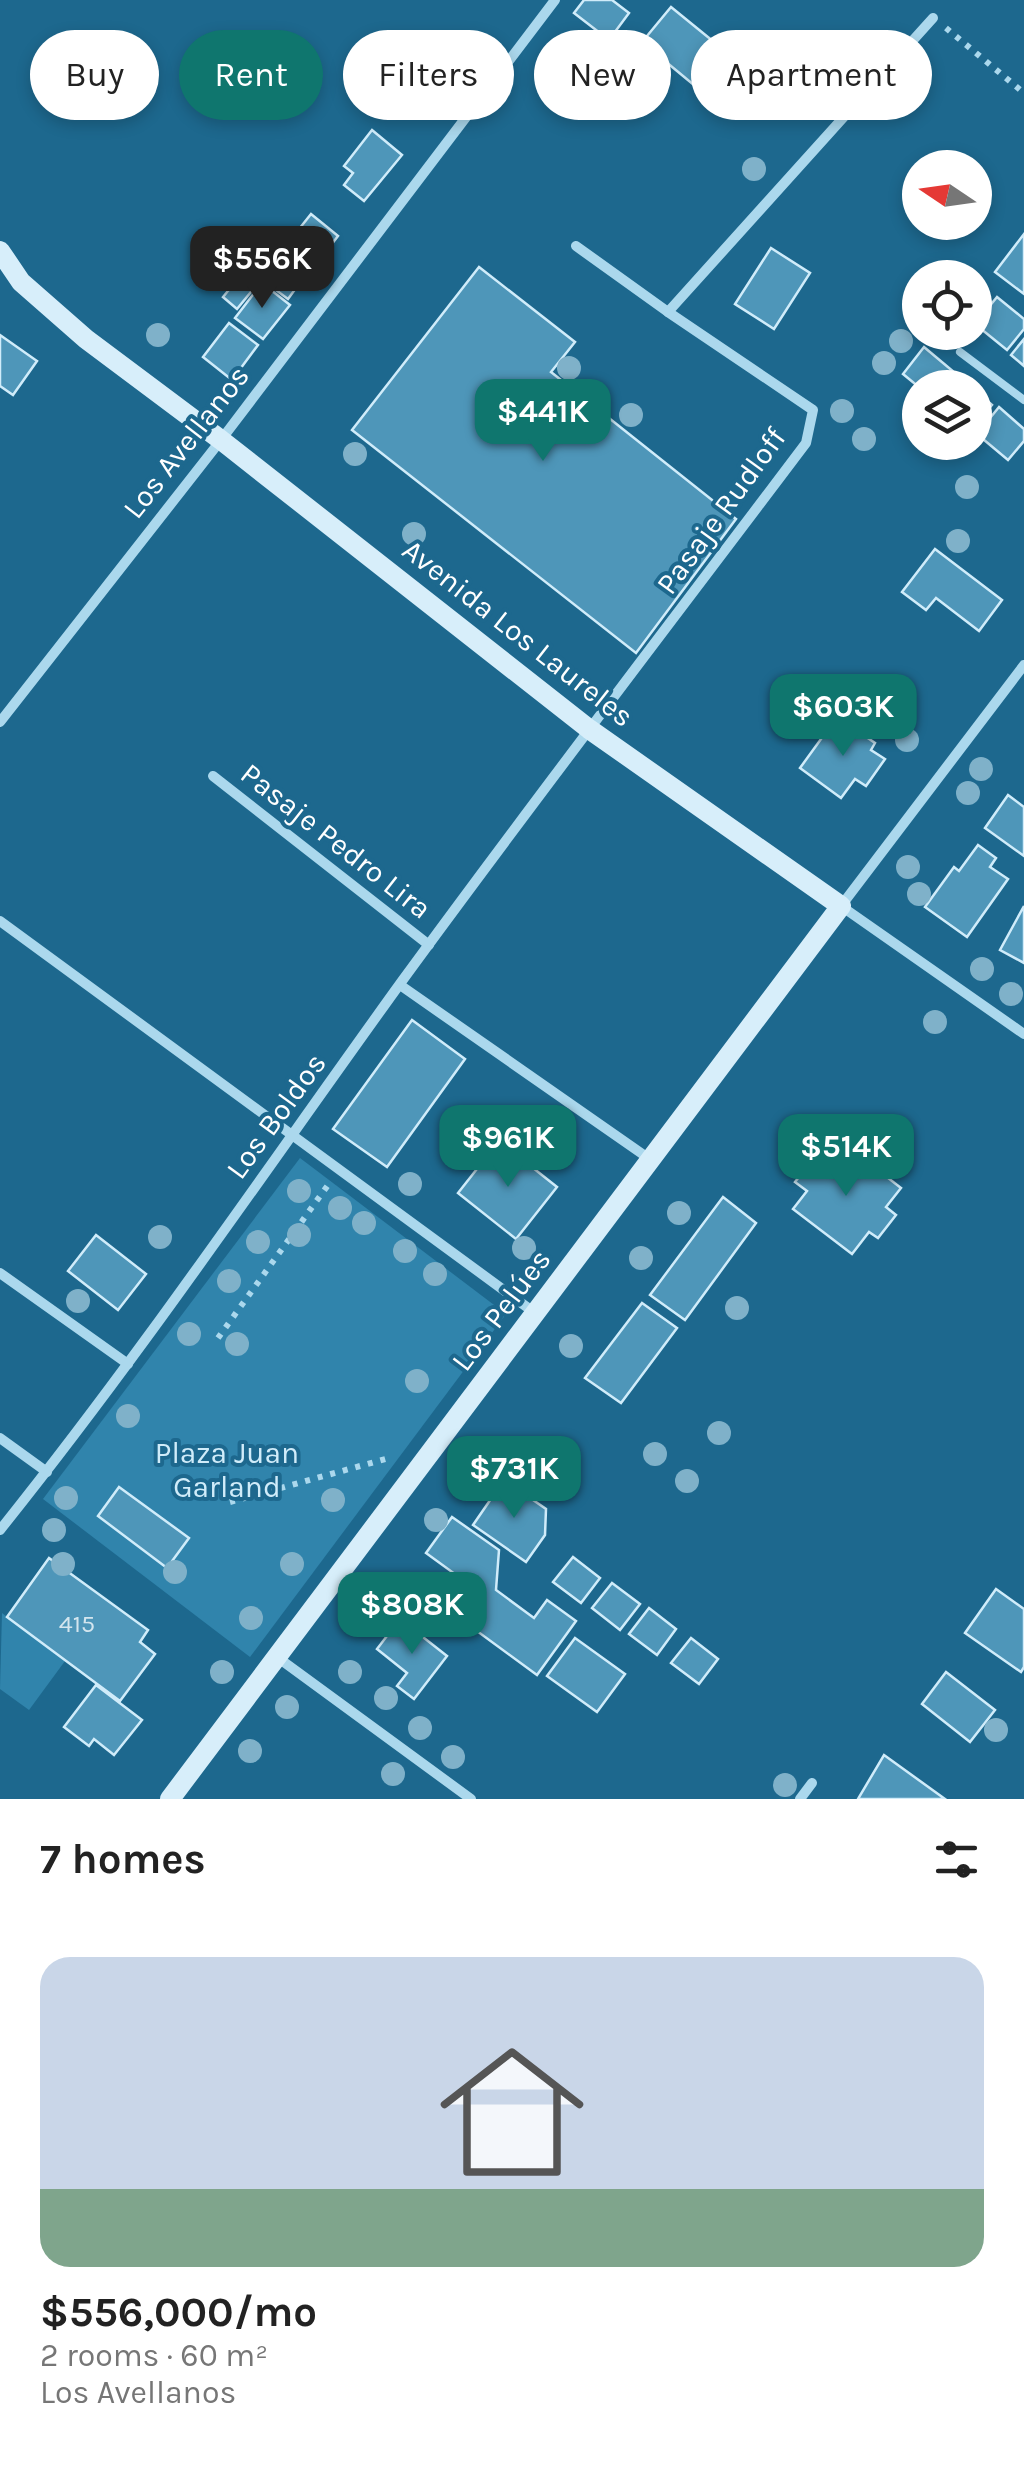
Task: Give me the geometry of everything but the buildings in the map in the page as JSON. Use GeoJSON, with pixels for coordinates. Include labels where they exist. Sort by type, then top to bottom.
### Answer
{"type":"FeatureCollection","features":[{"type":"Feature","properties":{"kind":"street","name":"Los Avellanos"},"geometry":{"type":"LineString","coordinates":[[0,722],[221,440],[555,0]]}},
{"type":"Feature","properties":{"kind":"street"},"geometry":{"type":"LineString","coordinates":[[668,312],[933,18]]}},
{"type":"Feature","properties":{"kind":"street","name":"Pasaje Rudloff"},"geometry":{"type":"LineString","coordinates":[[576,246],[813,410],[806,443],[589,729]]}},
{"type":"Feature","properties":{"kind":"street","name":"Avenida Los Laureles"},"geometry":{"type":"LineString","coordinates":[[0,251],[21,282],[86,339],[589,729],[1024,1034]]}},
{"type":"Feature","properties":{"kind":"street","name":"Los Pelúes"},"geometry":{"type":"LineString","coordinates":[[170,1799],[1024,665]]}},
{"type":"Feature","properties":{"kind":"street","name":"Los Boldos"},"geometry":{"type":"LineString","coordinates":[[0,1530],[128,1364],[589,729]]}},
{"type":"Feature","properties":{"kind":"street","name":"Pasaje Pedro Lira"},"geometry":{"type":"LineString","coordinates":[[212,776],[429,945]]}},
{"type":"Feature","properties":{"kind":"street"},"geometry":{"type":"LineString","coordinates":[[0,921],[536,1313]]}},
{"type":"Feature","properties":{"kind":"street"},"geometry":{"type":"LineString","coordinates":[[400,985],[650,1160]]}},
{"type":"Feature","properties":{"kind":"street"},"geometry":{"type":"LineString","coordinates":[[0,1273],[128,1364]]}},
{"type":"Feature","properties":{"kind":"street"},"geometry":{"type":"LineString","coordinates":[[0,1438],[47,1472]]}},
{"type":"Feature","properties":{"kind":"street"},"geometry":{"type":"LineString","coordinates":[[277,1657],[471,1799]]}},
{"type":"Feature","properties":{"kind":"street"},"geometry":{"type":"LineString","coordinates":[[800,1799],[812,1783]]}},
{"type":"Feature","properties":{"kind":"lane"},"geometry":{"type":"LineString","coordinates":[[960,352],[1024,400]]}},
{"type":"Feature","properties":{"kind":"path"},"geometry":{"type":"LineString","coordinates":[[933,18],[1024,94]]}},
{"type":"Feature","properties":{"kind":"path"},"geometry":{"type":"LineString","coordinates":[[218,1338],[328,1184]]}},
{"type":"Feature","properties":{"kind":"path"},"geometry":{"type":"LineString","coordinates":[[230,1502],[389,1458]]}},
{"type":"Feature","properties":{"kind":"green space","name":"Plaza Juan Garland"},"geometry":{"type":"Polygon","coordinates":[[[300,1158],[506,1314],[250,1657],[43,1499],[300,1158]]]}},
{"type":"Feature","properties":{"kind":"green space"},"geometry":{"type":"Polygon","coordinates":[[[2,1613],[65,1661],[29,1710],[0,1689],[2,1613]]]}}]}
